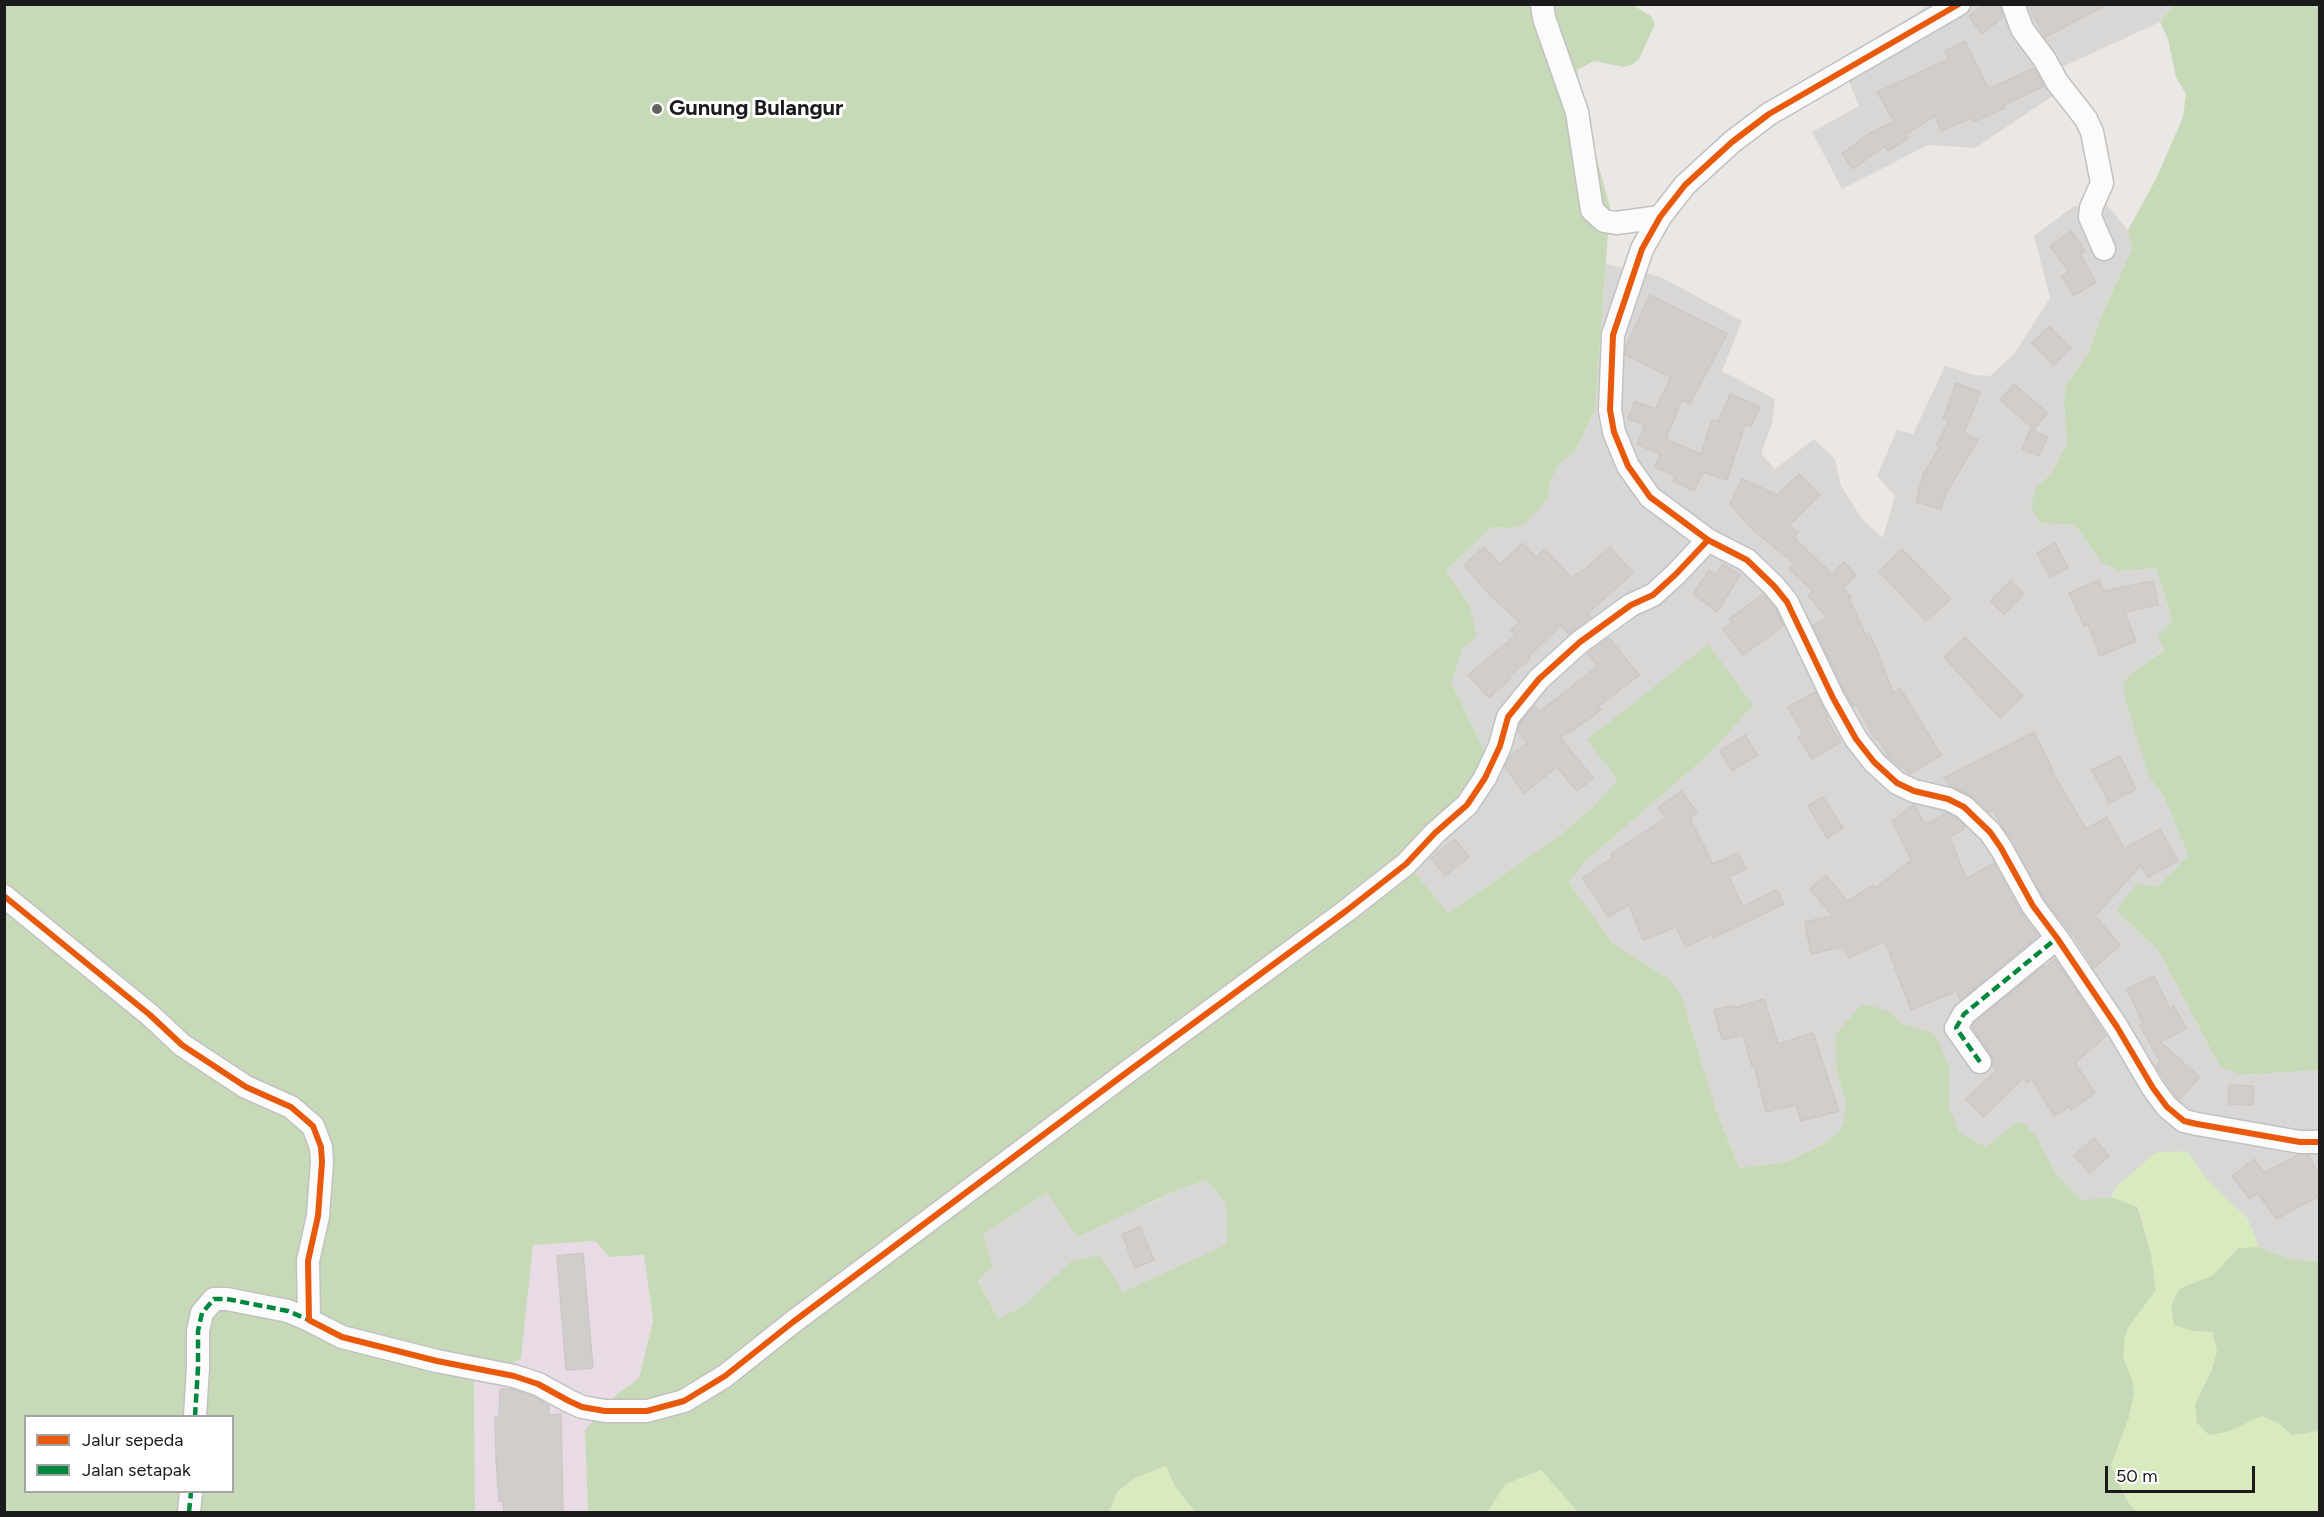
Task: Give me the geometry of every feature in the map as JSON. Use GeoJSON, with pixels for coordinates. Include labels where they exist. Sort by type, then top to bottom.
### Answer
{"type":"FeatureCollection","features":[{"type":"Feature","properties":{"kind":"street"},"geometry":{"type":"LineString","coordinates":[[1542,4],[1544,18],[1577,112],[1592,210],[1605,221],[1616,223],[1660,217]]}},
{"type":"Feature","properties":{"kind":"street"},"geometry":{"type":"LineString","coordinates":[[1959,4],[1769,114],[1732,142],[1685,185],[1660,217],[1642,249],[1613,335],[1610,410],[1614,432],[1628,466],[1650,497],[1708,540],[1754,566],[1787,602],[1833,698],[1856,739],[1874,762],[1897,783],[1914,791],[1948,799],[1964,807],[1990,832],[2033,906],[2117,1027],[2153,1088],[2167,1107],[2184,1121],[2300,1142],[2319,1142]]}},
{"type":"Feature","properties":{"kind":"street"},"geometry":{"type":"LineString","coordinates":[[2013,4],[2022,29],[2057,82],[2086,119],[2091,132],[2102,183],[2091,208],[2090,217],[2104,249]]}},
{"type":"Feature","properties":{"kind":"street"},"geometry":{"type":"LineString","coordinates":[[195,1415],[198,1331],[202,1313],[214,1299],[227,1299],[288,1311],[342,1337],[530,1381],[582,1407],[605,1411],[647,1412],[684,1401],[725,1376],[1406,864],[1435,833],[1467,805],[1485,778],[1500,746],[1508,717],[1539,679],[1580,642],[1631,605],[1653,595],[1708,540]]}},
{"type":"Feature","properties":{"kind":"street"},"geometry":{"type":"LineString","coordinates":[[4,896],[150,1015],[182,1045],[246,1087],[291,1107],[314,1126],[321,1147],[322,1162],[318,1216],[308,1261],[309,1320]]}},
{"type":"Feature","properties":{"kind":"street"},"geometry":{"type":"LineString","coordinates":[[1980,1062],[1956,1028],[1964,1014],[2057,938]]}},
{"type":"Feature","properties":{"kind":"street"},"geometry":{"type":"LineString","coordinates":[[189,1512],[191,1493]]}},
{"type":"Feature","properties":{"kind":"shaded area"},"geometry":{"type":"Polygon","coordinates":[[[1927,5],[2178,5],[2172,7],[2160,22],[2062,67],[2072,83],[1975,148],[1928,145],[1842,189],[1812,132],[1859,106],[1839,59],[1916,14],[1927,5]]]}},
{"type":"Feature","properties":{"kind":"shaded area"},"geometry":{"type":"Polygon","coordinates":[[[2107,205],[2128,230],[2132,248],[2100,319],[2088,354],[2066,385],[2064,403],[2067,443],[2051,474],[2037,486],[2039,523],[2075,525],[2102,563],[2119,571],[2156,568],[2172,622],[2164,649],[2130,675],[2148,775],[2165,799],[2188,856],[2157,887],[2117,911],[2158,950],[2220,1067],[2241,1075],[2319,1070],[2319,1261],[2293,1260],[2259,1247],[2247,1218],[2205,1178],[2187,1151],[2118,1185],[2111,1197],[2081,1200],[2056,1174],[2038,1139],[2015,1123],[1986,1147],[1958,1132],[1949,1106],[1950,1069],[1930,1032],[1902,1024],[1889,1012],[1837,1073],[1846,1103],[1839,1132],[1824,1144],[1787,1162],[1739,1168],[1716,1110],[1682,997],[1671,980],[1613,944],[1569,882],[1587,860],[1708,755],[1588,741],[1619,780],[1593,807],[1558,837],[1448,913],[1399,853],[1445,813],[1487,756],[1451,682],[1463,647],[1469,604],[1446,571],[1491,527],[1509,528],[1525,524],[1548,497],[1551,479],[1560,463],[1575,451],[1595,410],[1606,264],[1661,277],[1742,321],[1722,371],[1775,399],[1772,423],[1761,454],[1775,469],[1814,439],[1835,459],[1841,486],[1862,519],[1883,538],[1895,496],[1877,476],[1897,430],[1913,434],[1945,366],[1974,375],[1990,376],[2014,354],[2050,298],[2034,236],[2074,206],[2107,205]]]}},
{"type":"Feature","properties":{"kind":"shaded area"},"geometry":{"type":"Polygon","coordinates":[[[1206,1180],[1226,1203],[1228,1244],[1123,1292],[1070,1262],[1024,1305],[998,1319],[978,1279],[993,1267],[983,1234],[1047,1193],[1148,1205],[1173,1192],[1206,1180]]]}},
{"type":"Feature","properties":{"kind":"shaded area"},"geometry":{"type":"Polygon","coordinates":[[[595,1241],[609,1257],[644,1255],[653,1321],[639,1378],[615,1396],[585,1430],[588,1512],[475,1512],[474,1379],[521,1359],[533,1245],[595,1241]]]}},
{"type":"Feature","properties":{"kind":"green space"},"geometry":{"type":"Polygon","coordinates":[[[1631,4],[1651,16],[1655,24],[1639,59],[1632,65],[1623,67],[1594,61],[1577,70],[1585,117],[1610,207],[1595,410],[1575,451],[1560,463],[1551,479],[1548,497],[1525,524],[1509,528],[1491,527],[1446,571],[1469,604],[1477,636],[1463,648],[1451,682],[1487,756],[1445,813],[1399,853],[1448,913],[1558,837],[1593,807],[1618,780],[1587,740],[1708,644],[1753,705],[1708,755],[1587,860],[1569,882],[1613,944],[1671,980],[1682,997],[1716,1110],[1739,1168],[1787,1162],[1824,1144],[1839,1131],[1843,1123],[1846,1103],[1837,1073],[1835,1035],[1861,1005],[1872,1006],[1889,1012],[1902,1024],[1930,1032],[1937,1038],[1950,1069],[1949,1106],[1959,1132],[1986,1147],[2016,1122],[2025,1124],[2038,1139],[2056,1174],[2081,1200],[2111,1197],[2138,1207],[2151,1254],[2156,1290],[2128,1328],[2125,1337],[2123,1356],[2133,1383],[2134,1393],[2129,1417],[2111,1465],[2126,1499],[2136,1512],[1578,1512],[1541,1470],[1506,1484],[1487,1512],[1195,1512],[1174,1485],[1166,1466],[1135,1478],[1118,1491],[1109,1512],[588,1512],[585,1430],[615,1396],[639,1378],[653,1321],[644,1255],[609,1257],[595,1241],[533,1245],[521,1359],[474,1380],[475,1512],[5,1512],[5,5],[1631,4]],[[1206,1180],[1173,1192],[1077,1237],[1047,1193],[983,1234],[993,1267],[978,1280],[998,1319],[1024,1305],[1070,1262],[1100,1255],[1123,1292],[1227,1244],[1226,1203],[1206,1180]]]}},
{"type":"Feature","properties":{"kind":"green space"},"geometry":{"type":"Polygon","coordinates":[[[2178,5],[2319,5],[2319,1070],[2241,1075],[2220,1067],[2158,950],[2117,911],[2137,883],[2157,887],[2188,856],[2165,799],[2148,775],[2123,691],[2130,675],[2164,650],[2157,636],[2172,621],[2156,568],[2119,571],[2102,563],[2075,525],[2039,523],[2031,505],[2037,486],[2051,474],[2067,443],[2064,403],[2066,385],[2088,354],[2100,319],[2132,248],[2128,230],[2156,179],[2183,117],[2186,94],[2176,77],[2168,39],[2160,22],[2172,7],[2178,5]]]}},
{"type":"Feature","properties":{"kind":"green space"},"geometry":{"type":"Polygon","coordinates":[[[2187,1151],[2205,1178],[2247,1218],[2259,1247],[2238,1248],[2213,1275],[2179,1289],[2193,1331],[2212,1332],[2217,1351],[2212,1369],[2195,1404],[2227,1432],[2262,1416],[2279,1423],[2292,1435],[2319,1431],[2319,1512],[2136,1512],[2126,1499],[2111,1465],[2129,1417],[2134,1393],[2133,1383],[2123,1356],[2125,1337],[2128,1328],[2156,1290],[2151,1254],[2139,1207],[2111,1197],[2118,1185],[2155,1153],[2187,1151]]]}},
{"type":"Feature","properties":{"kind":"green space"},"geometry":{"type":"Polygon","coordinates":[[[2259,1247],[2293,1260],[2319,1261],[2319,1431],[2292,1435],[2278,1423],[2262,1416],[2227,1432],[2209,1435],[2197,1423],[2195,1404],[2212,1369],[2217,1351],[2212,1332],[2193,1331],[2174,1325],[2171,1306],[2179,1289],[2213,1275],[2238,1248],[2259,1247]]]}},
{"type":"Feature","properties":{"kind":"green space"},"geometry":{"type":"Polygon","coordinates":[[[1166,1466],[1174,1485],[1195,1512],[1109,1512],[1118,1491],[1135,1478],[1166,1466]]]}},
{"type":"Feature","properties":{"kind":"green space"},"geometry":{"type":"Polygon","coordinates":[[[1541,1470],[1578,1512],[1487,1512],[1506,1484],[1541,1470]]]}},
{"type":"Feature","properties":{"kind":"building"},"geometry":{"type":"Polygon","coordinates":[[[1984,4],[2000,4],[2003,17],[1982,34],[1969,16],[1984,4]]]}},
{"type":"Feature","properties":{"kind":"building"},"geometry":{"type":"Polygon","coordinates":[[[2028,4],[2108,4],[2045,37],[2028,4]]]}},
{"type":"Feature","properties":{"kind":"building"},"geometry":{"type":"Polygon","coordinates":[[[1965,41],[1989,89],[2034,68],[2044,86],[2004,105],[2005,108],[1973,122],[1971,118],[1941,131],[1935,116],[1906,134],[1908,138],[1888,151],[1885,146],[1853,169],[1842,154],[1867,135],[1894,121],[1877,92],[1949,59],[1945,51],[1965,41]]]}},
{"type":"Feature","properties":{"kind":"building"},"geometry":{"type":"Polygon","coordinates":[[[2071,231],[2085,251],[2080,254],[2096,282],[2074,296],[2062,276],[2069,272],[2050,246],[2071,231]]]}},
{"type":"Feature","properties":{"kind":"building"},"geometry":{"type":"Polygon","coordinates":[[[1650,295],[1727,334],[1690,404],[1682,400],[1666,439],[1701,454],[1712,420],[1718,422],[1730,394],[1760,407],[1751,427],[1745,424],[1727,480],[1703,472],[1694,491],[1673,481],[1676,476],[1655,467],[1660,454],[1637,444],[1645,425],[1628,419],[1635,401],[1655,409],[1671,377],[1626,355],[1626,346],[1650,295]]]}},
{"type":"Feature","properties":{"kind":"building"},"geometry":{"type":"Polygon","coordinates":[[[2049,326],[2071,348],[2054,365],[2032,343],[2049,326]]]}},
{"type":"Feature","properties":{"kind":"building"},"geometry":{"type":"Polygon","coordinates":[[[1956,383],[1980,392],[1964,433],[1978,440],[1945,495],[1941,509],[1916,502],[1923,475],[1940,447],[1936,445],[1949,421],[1943,419],[1956,383]]]}},
{"type":"Feature","properties":{"kind":"building"},"geometry":{"type":"Polygon","coordinates":[[[2014,384],[2048,413],[2034,429],[2000,400],[2014,384]]]}},
{"type":"Feature","properties":{"kind":"building"},"geometry":{"type":"Polygon","coordinates":[[[2030,429],[2048,437],[2039,456],[2022,449],[2030,429]]]}},
{"type":"Feature","properties":{"kind":"building"},"geometry":{"type":"Polygon","coordinates":[[[1799,474],[1820,495],[1789,525],[1798,532],[1794,538],[1832,574],[1844,562],[1856,575],[1843,588],[1851,597],[1849,599],[1866,635],[1869,633],[1893,693],[1900,688],[1941,755],[1910,774],[1889,757],[1877,738],[1875,739],[1857,705],[1853,706],[1845,692],[1813,625],[1827,618],[1808,595],[1813,591],[1789,569],[1794,563],[1753,530],[1730,504],[1742,479],[1777,495],[1799,474]]]}},
{"type":"Feature","properties":{"kind":"building"},"geometry":{"type":"Polygon","coordinates":[[[1523,543],[1536,557],[1545,549],[1572,578],[1610,547],[1633,573],[1588,613],[1591,617],[1569,634],[1561,625],[1528,657],[1530,659],[1509,676],[1511,678],[1489,698],[1468,675],[1516,635],[1511,630],[1519,622],[1488,593],[1464,565],[1484,547],[1500,564],[1523,543]]]}},
{"type":"Feature","properties":{"kind":"building"},"geometry":{"type":"Polygon","coordinates":[[[2055,543],[2068,567],[2050,577],[2037,553],[2055,543]]]}},
{"type":"Feature","properties":{"kind":"building"},"geometry":{"type":"Polygon","coordinates":[[[1902,549],[1951,599],[1926,621],[1879,571],[1902,549]]]}},
{"type":"Feature","properties":{"kind":"building"},"geometry":{"type":"Polygon","coordinates":[[[1723,564],[1740,575],[1717,612],[1693,594],[1709,570],[1716,575],[1723,564]]]}},
{"type":"Feature","properties":{"kind":"building"},"geometry":{"type":"Polygon","coordinates":[[[2011,580],[2024,594],[2004,614],[1990,601],[2011,580]]]}},
{"type":"Feature","properties":{"kind":"building"},"geometry":{"type":"Polygon","coordinates":[[[2099,580],[2104,591],[2153,581],[2158,605],[2125,612],[2136,641],[2100,656],[2088,624],[2084,626],[2069,593],[2099,580]]]}},
{"type":"Feature","properties":{"kind":"building"},"geometry":{"type":"Polygon","coordinates":[[[1763,594],[1776,609],[1783,626],[1743,655],[1723,629],[1733,622],[1729,619],[1763,594]]]}},
{"type":"Feature","properties":{"kind":"building"},"geometry":{"type":"Polygon","coordinates":[[[1965,637],[2023,696],[2000,718],[1944,657],[1965,637]]]}},
{"type":"Feature","properties":{"kind":"building"},"geometry":{"type":"Polygon","coordinates":[[[1609,638],[1639,675],[1598,707],[1601,710],[1560,737],[1593,778],[1577,791],[1557,767],[1524,793],[1505,767],[1510,756],[1527,743],[1518,732],[1520,723],[1535,706],[1539,712],[1598,666],[1587,654],[1609,638]]]}},
{"type":"Feature","properties":{"kind":"building"},"geometry":{"type":"Polygon","coordinates":[[[1815,692],[1828,717],[1826,718],[1841,742],[1812,759],[1798,737],[1803,734],[1788,707],[1815,692]]]}},
{"type":"Feature","properties":{"kind":"building"},"geometry":{"type":"Polygon","coordinates":[[[2034,732],[2053,770],[2051,770],[2086,829],[2107,817],[2124,849],[2160,829],[2178,861],[2148,877],[2141,865],[2095,916],[2120,945],[2094,968],[2077,940],[2044,899],[1993,810],[1989,812],[1970,795],[1948,785],[1944,778],[2034,732]]]}},
{"type":"Feature","properties":{"kind":"building"},"geometry":{"type":"Polygon","coordinates":[[[1745,735],[1757,755],[1732,771],[1720,751],[1745,735]]]}},
{"type":"Feature","properties":{"kind":"building"},"geometry":{"type":"Polygon","coordinates":[[[2120,756],[2136,789],[2109,803],[2092,770],[2120,756]]]}},
{"type":"Feature","properties":{"kind":"building"},"geometry":{"type":"Polygon","coordinates":[[[1681,791],[1697,812],[1690,818],[1713,864],[1738,853],[1746,869],[1729,877],[1743,907],[1777,890],[1784,904],[1713,938],[1712,934],[1686,947],[1676,927],[1643,940],[1629,905],[1608,917],[1582,878],[1613,857],[1611,854],[1666,818],[1658,808],[1681,791]]]}},
{"type":"Feature","properties":{"kind":"building"},"geometry":{"type":"Polygon","coordinates":[[[1823,797],[1843,828],[1827,838],[1808,806],[1823,797]]]}},
{"type":"Feature","properties":{"kind":"building"},"geometry":{"type":"Polygon","coordinates":[[[1913,805],[1925,825],[1947,813],[1965,826],[1964,829],[1950,837],[1966,879],[1994,863],[2021,913],[2038,936],[1960,1000],[1957,991],[1911,1010],[1885,941],[1849,958],[1843,947],[1811,954],[1805,922],[1833,916],[1810,889],[1826,875],[1847,901],[1874,885],[1875,888],[1911,860],[1892,821],[1913,805]]]}},
{"type":"Feature","properties":{"kind":"building"},"geometry":{"type":"Polygon","coordinates":[[[1455,839],[1469,857],[1445,876],[1431,858],[1455,839]]]}},
{"type":"Feature","properties":{"kind":"building"},"geometry":{"type":"Polygon","coordinates":[[[2055,959],[2106,1036],[2075,1063],[2095,1093],[2071,1110],[2069,1107],[2054,1116],[2032,1079],[2027,1083],[2023,1078],[1983,1117],[1966,1099],[1996,1071],[1991,1054],[1972,1027],[1974,1023],[2055,959]]]}},
{"type":"Feature","properties":{"kind":"building"},"geometry":{"type":"Polygon","coordinates":[[[2154,976],[2170,1009],[2174,1006],[2186,1028],[2160,1042],[2200,1077],[2179,1100],[2156,1066],[2160,1061],[2140,1026],[2143,1024],[2127,989],[2154,976]]]}},
{"type":"Feature","properties":{"kind":"building"},"geometry":{"type":"Polygon","coordinates":[[[1764,999],[1778,1044],[1813,1033],[1839,1111],[1801,1121],[1796,1105],[1766,1112],[1743,1035],[1722,1040],[1714,1010],[1734,1005],[1735,1008],[1764,999]]]}},
{"type":"Feature","properties":{"kind":"building"},"geometry":{"type":"Polygon","coordinates":[[[2229,1085],[2254,1086],[2253,1105],[2228,1104],[2229,1085]]]}},
{"type":"Feature","properties":{"kind":"building"},"geometry":{"type":"Polygon","coordinates":[[[2094,1138],[2109,1156],[2090,1173],[2074,1155],[2094,1138]]]}},
{"type":"Feature","properties":{"kind":"building"},"geometry":{"type":"Polygon","coordinates":[[[2298,1155],[2309,1155],[2319,1175],[2319,1196],[2276,1219],[2258,1193],[2250,1199],[2232,1176],[2254,1159],[2264,1173],[2298,1155]]]}},
{"type":"Feature","properties":{"kind":"building"},"geometry":{"type":"Polygon","coordinates":[[[1140,1227],[1154,1260],[1135,1268],[1122,1234],[1140,1227]]]}},
{"type":"Feature","properties":{"kind":"building"},"geometry":{"type":"Polygon","coordinates":[[[583,1253],[593,1368],[566,1370],[557,1256],[583,1253]]]}},
{"type":"Feature","properties":{"kind":"building"},"geometry":{"type":"Polygon","coordinates":[[[500,1389],[511,1389],[533,1396],[549,1406],[549,1415],[561,1414],[563,1512],[504,1512],[503,1501],[499,1501],[496,1458],[495,1417],[499,1417],[500,1389]]]}},
{"type":"Feature","properties":{"kind":"marked path"},"geometry":{"type":"LineString","coordinates":[[1980,1062],[1956,1028],[1964,1014],[2057,938],[2060,941]]}},
{"type":"Feature","properties":{"kind":"marked path"},"geometry":{"type":"LineString","coordinates":[[195,1415],[198,1331],[202,1313],[214,1299],[227,1299],[288,1311],[309,1320]]}},
{"type":"Feature","properties":{"kind":"marked path"},"geometry":{"type":"LineString","coordinates":[[189,1512],[191,1493]]}},
{"type":"Feature","properties":{"kind":"cycle path"},"geometry":{"type":"LineString","coordinates":[[1959,4],[1769,114],[1732,142],[1685,185],[1660,217],[1642,249],[1613,335],[1610,410],[1614,432],[1628,466],[1650,497],[1708,540],[1747,560],[1787,602],[1833,698],[1856,739],[1874,762],[1897,783],[1914,791],[1948,799],[1964,807],[1990,832],[2033,906],[2117,1027],[2153,1088],[2167,1107],[2184,1121],[2197,1124],[2300,1142],[2320,1142]]}},
{"type":"Feature","properties":{"kind":"cycle path"},"geometry":{"type":"LineString","coordinates":[[4,896],[150,1015],[182,1045],[246,1087],[291,1107],[313,1126],[321,1147],[322,1162],[318,1216],[308,1261],[309,1320],[342,1337],[437,1361],[514,1376],[538,1384],[582,1407],[605,1411],[647,1411],[684,1401],[725,1376],[793,1322],[1406,864],[1435,833],[1467,805],[1485,778],[1500,746],[1508,717],[1539,679],[1580,642],[1631,605],[1653,595],[1708,540]]}},
{"type":"Feature","properties":{"kind":"place","name":"Gunung Bulangur"},"geometry":{"type":"Point","coordinates":[657,109]}}]}
